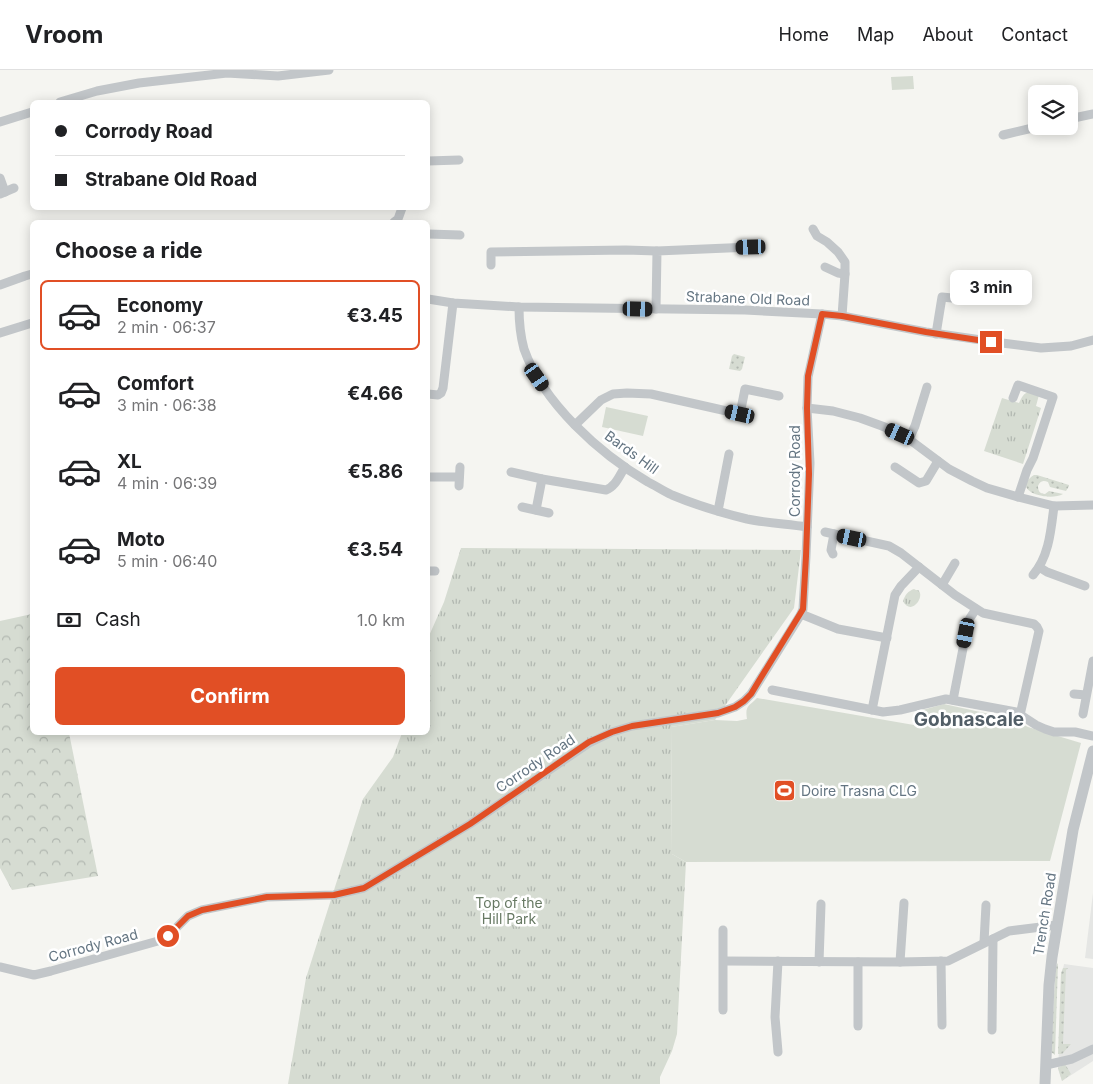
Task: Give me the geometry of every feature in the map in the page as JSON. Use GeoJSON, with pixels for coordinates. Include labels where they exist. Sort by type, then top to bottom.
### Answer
{"type":"FeatureCollection","features":[{"type":"Feature","properties":{"kind":"street"},"geometry":{"type":"LineString","coordinates":[[67,100],[97,91],[139,83],[226,72],[278,76],[330,70]]}},
{"type":"Feature","properties":{"kind":"street"},"geometry":{"type":"LineString","coordinates":[[0,122],[30,113]]}},
{"type":"Feature","properties":{"kind":"street"},"geometry":{"type":"LineString","coordinates":[[1078,117],[1093,114]]}},
{"type":"Feature","properties":{"kind":"street"},"geometry":{"type":"LineString","coordinates":[[1003,135],[1028,129]]}},
{"type":"Feature","properties":{"kind":"street"},"geometry":{"type":"LineString","coordinates":[[430,161],[459,160]]}},
{"type":"Feature","properties":{"kind":"street"},"geometry":{"type":"LineString","coordinates":[[0,178],[6,191]]}},
{"type":"Feature","properties":{"kind":"street"},"geometry":{"type":"LineString","coordinates":[[813,229],[817,236],[838,252],[845,262],[842,316]]}},
{"type":"Feature","properties":{"kind":"street"},"geometry":{"type":"LineString","coordinates":[[430,234],[460,235]]}},
{"type":"Feature","properties":{"kind":"street"},"geometry":{"type":"LineString","coordinates":[[491,265],[491,252],[657,251],[751,247]]}},
{"type":"Feature","properties":{"kind":"street"},"geometry":{"type":"LineString","coordinates":[[656,310],[657,251]]}},
{"type":"Feature","properties":{"kind":"street"},"geometry":{"type":"LineString","coordinates":[[825,267],[838,274],[845,274]]}},
{"type":"Feature","properties":{"kind":"street"},"geometry":{"type":"LineString","coordinates":[[0,285],[30,274]]}},
{"type":"Feature","properties":{"kind":"street"},"geometry":{"type":"LineString","coordinates":[[936,334],[942,297],[952,298]]}},
{"type":"Feature","properties":{"kind":"street","name":"Strabane Old Road"},"geometry":{"type":"LineString","coordinates":[[430,299],[453,303],[519,307],[745,310],[822,314],[936,334],[1041,348],[1071,346],[1093,340]]}},
{"type":"Feature","properties":{"kind":"street"},"geometry":{"type":"LineString","coordinates":[[430,394],[438,395],[441,393],[453,303]]}},
{"type":"Feature","properties":{"kind":"street","name":"Bards Hill"},"geometry":{"type":"LineString","coordinates":[[519,307],[524,347],[537,377],[554,402],[575,425],[625,467],[670,494],[718,511],[748,519],[807,527]]}},
{"type":"Feature","properties":{"kind":"street","name":"Corrody Road"},"geometry":{"type":"LineString","coordinates":[[0,967],[34,975],[158,941],[168,936],[188,916],[202,910],[267,897],[334,895],[364,888],[470,824],[589,742],[632,726],[718,713],[735,707],[744,701],[751,694],[803,609],[810,463],[807,408],[808,376],[822,314]]}},
{"type":"Feature","properties":{"kind":"street"},"geometry":{"type":"LineString","coordinates":[[0,333],[30,324]]}},
{"type":"Feature","properties":{"kind":"street"},"geometry":{"type":"LineString","coordinates":[[1013,398],[1018,385],[1053,397],[1018,497]]}},
{"type":"Feature","properties":{"kind":"street"},"geometry":{"type":"LineString","coordinates":[[909,439],[927,387]]}},
{"type":"Feature","properties":{"kind":"street"},"geometry":{"type":"LineString","coordinates":[[575,425],[601,400],[613,394],[651,394],[740,414],[745,389],[779,396]]}},
{"type":"Feature","properties":{"kind":"street"},"geometry":{"type":"LineString","coordinates":[[807,408],[833,411],[860,418],[891,430],[909,439],[949,469],[987,488],[1054,506],[1093,505]]}},
{"type":"Feature","properties":{"kind":"street"},"geometry":{"type":"LineString","coordinates":[[718,511],[729,454]]}},
{"type":"Feature","properties":{"kind":"street"},"geometry":{"type":"LineString","coordinates":[[895,468],[919,483],[926,481],[938,461]]}},
{"type":"Feature","properties":{"kind":"street"},"geometry":{"type":"LineString","coordinates":[[459,486],[460,467]]}},
{"type":"Feature","properties":{"kind":"street"},"geometry":{"type":"LineString","coordinates":[[510,472],[606,490],[612,488],[625,467]]}},
{"type":"Feature","properties":{"kind":"street"},"geometry":{"type":"LineString","coordinates":[[430,477],[459,477]]}},
{"type":"Feature","properties":{"kind":"street"},"geometry":{"type":"LineString","coordinates":[[536,510],[542,479]]}},
{"type":"Feature","properties":{"kind":"street"},"geometry":{"type":"LineString","coordinates":[[1032,575],[1040,567],[1046,549],[1054,506]]}},
{"type":"Feature","properties":{"kind":"street"},"geometry":{"type":"LineString","coordinates":[[522,507],[549,513]]}},
{"type":"Feature","properties":{"kind":"street"},"geometry":{"type":"LineString","coordinates":[[832,554],[829,533],[889,546],[983,613],[1034,624],[1038,627],[1039,631],[1020,715]]}},
{"type":"Feature","properties":{"kind":"street"},"geometry":{"type":"LineString","coordinates":[[942,584],[955,563]]}},
{"type":"Feature","properties":{"kind":"street"},"geometry":{"type":"LineString","coordinates":[[872,710],[895,595],[919,567]]}},
{"type":"Feature","properties":{"kind":"street"},"geometry":{"type":"LineString","coordinates":[[1040,567],[1047,572],[1085,586]]}},
{"type":"Feature","properties":{"kind":"street"},"geometry":{"type":"LineString","coordinates":[[953,700],[966,633],[970,618],[976,609]]}},
{"type":"Feature","properties":{"kind":"street"},"geometry":{"type":"LineString","coordinates":[[800,614],[838,629],[887,638]]}},
{"type":"Feature","properties":{"kind":"street"},"geometry":{"type":"LineString","coordinates":[[1083,714],[1093,661]]}},
{"type":"Feature","properties":{"kind":"street"},"geometry":{"type":"LineString","coordinates":[[784,693],[787,682]]}},
{"type":"Feature","properties":{"kind":"street"},"geometry":{"type":"LineString","coordinates":[[772,690],[883,712],[900,710],[939,700],[953,700],[1016,712],[1036,725],[1054,732],[1075,732],[1093,736]]}},
{"type":"Feature","properties":{"kind":"street"},"geometry":{"type":"LineString","coordinates":[[1074,694],[1086,695]]}},
{"type":"Feature","properties":{"kind":"street","name":"Trench Road"},"geometry":{"type":"LineString","coordinates":[[1045,1084],[1052,957],[1073,830],[1093,751]]}},
{"type":"Feature","properties":{"kind":"street"},"geometry":{"type":"LineString","coordinates":[[900,962],[904,903]]}},
{"type":"Feature","properties":{"kind":"street"},"geometry":{"type":"LineString","coordinates":[[819,962],[821,904]]}},
{"type":"Feature","properties":{"kind":"street"},"geometry":{"type":"LineString","coordinates":[[986,905],[992,1030]]}},
{"type":"Feature","properties":{"kind":"street"},"geometry":{"type":"LineString","coordinates":[[724,961],[948,961],[1009,931],[1057,925]]}},
{"type":"Feature","properties":{"kind":"street"},"geometry":{"type":"LineString","coordinates":[[723,930],[723,1010]]}},
{"type":"Feature","properties":{"kind":"street"},"geometry":{"type":"LineString","coordinates":[[778,961],[775,1017],[778,1052]]}},
{"type":"Feature","properties":{"kind":"street"},"geometry":{"type":"LineString","coordinates":[[941,961],[942,1024]]}},
{"type":"Feature","properties":{"kind":"street"},"geometry":{"type":"LineString","coordinates":[[858,962],[858,1026]]}},
{"type":"Feature","properties":{"kind":"street"},"geometry":{"type":"LineString","coordinates":[[1046,1065],[1072,1059],[1093,1049]]}},
{"type":"Feature","properties":{"kind":"shaded area"},"geometry":{"type":"Polygon","coordinates":[[[1093,893],[1093,959],[1085,958],[1093,893]]]}},
{"type":"Feature","properties":{"kind":"shaded area"},"geometry":{"type":"Polygon","coordinates":[[[1064,964],[1093,968],[1093,1061],[1062,1081],[1058,1069],[1064,964]]]}},
{"type":"Feature","properties":{"kind":"green space"},"geometry":{"type":"Polygon","coordinates":[[[913,76],[914,89],[892,90],[891,77],[913,76]]]}},
{"type":"Feature","properties":{"kind":"green space"},"geometry":{"type":"Polygon","coordinates":[[[734,354],[745,357],[740,371],[729,369],[734,354]]]}},
{"type":"Feature","properties":{"kind":"green space"},"geometry":{"type":"Polygon","coordinates":[[[1030,392],[1039,395],[1036,406],[1041,408],[1023,464],[984,451],[1002,398],[1019,403],[1024,394],[1030,392]]]}},
{"type":"Feature","properties":{"kind":"green space"},"geometry":{"type":"Polygon","coordinates":[[[606,407],[648,416],[643,436],[602,427],[606,407]]]}},
{"type":"Feature","properties":{"kind":"green space"},"geometry":{"type":"Polygon","coordinates":[[[1034,475],[1069,486],[1066,491],[1050,487],[1048,482],[1043,481],[1038,486],[1041,493],[1045,494],[1049,491],[1063,494],[1049,497],[1034,494],[1026,486],[1027,481],[1034,475]]]}},
{"type":"Feature","properties":{"kind":"green space","name":"Top of the Hill Park"},"geometry":{"type":"Polygon","coordinates":[[[461,548],[801,550],[794,608],[715,720],[671,727],[672,854],[686,862],[677,1034],[672,1051],[660,1077],[660,1084],[288,1084],[306,978],[363,799],[393,757],[401,735],[430,735],[430,634],[444,602],[461,548]]]}},
{"type":"Feature","properties":{"kind":"green space"},"geometry":{"type":"Polygon","coordinates":[[[914,589],[918,590],[920,596],[916,604],[910,607],[903,601],[907,594],[914,589]]]}},
{"type":"Feature","properties":{"kind":"green space"},"geometry":{"type":"Polygon","coordinates":[[[30,614],[30,735],[69,735],[98,876],[12,890],[0,868],[0,621],[30,614]]]}},
{"type":"Feature","properties":{"kind":"green space"},"geometry":{"type":"Polygon","coordinates":[[[757,698],[914,725],[919,711],[944,704],[1012,719],[1028,727],[1081,743],[1050,861],[686,862],[672,854],[671,727],[715,720],[737,721],[747,719],[747,709],[757,698]]]}},
{"type":"Feature","properties":{"kind":"green space"},"geometry":{"type":"Polygon","coordinates":[[[1058,963],[1055,1055],[1051,1052],[1055,976],[1058,963]]]}},
{"type":"Feature","properties":{"kind":"green space"},"geometry":{"type":"Polygon","coordinates":[[[1063,968],[1068,968],[1066,970],[1063,1044],[1071,1044],[1062,1054],[1058,1054],[1061,973],[1063,968]]]}},
{"type":"Feature","properties":{"kind":"green space"},"geometry":{"type":"Polygon","coordinates":[[[1065,1064],[1071,1074],[1062,1081],[1058,1068],[1065,1064]]]}},
{"type":"Feature","properties":{"kind":"place","name":"Doire Trasna CLG"},"geometry":{"type":"Point","coordinates":[785,790]}},
{"type":"Feature","properties":{"kind":"district","name":"Gobnascale"},"geometry":{"type":"Point","coordinates":[969,719]}},
{"type":"Feature","properties":{"kind":"route"},"geometry":{"type":"LineString","coordinates":[[168,936],[188,916],[202,910],[267,897],[334,895],[364,888],[470,824],[589,742],[632,726],[718,713],[735,707],[744,701],[751,694],[803,609],[810,463],[807,408],[808,376],[822,314],[991,342]]}}]}
